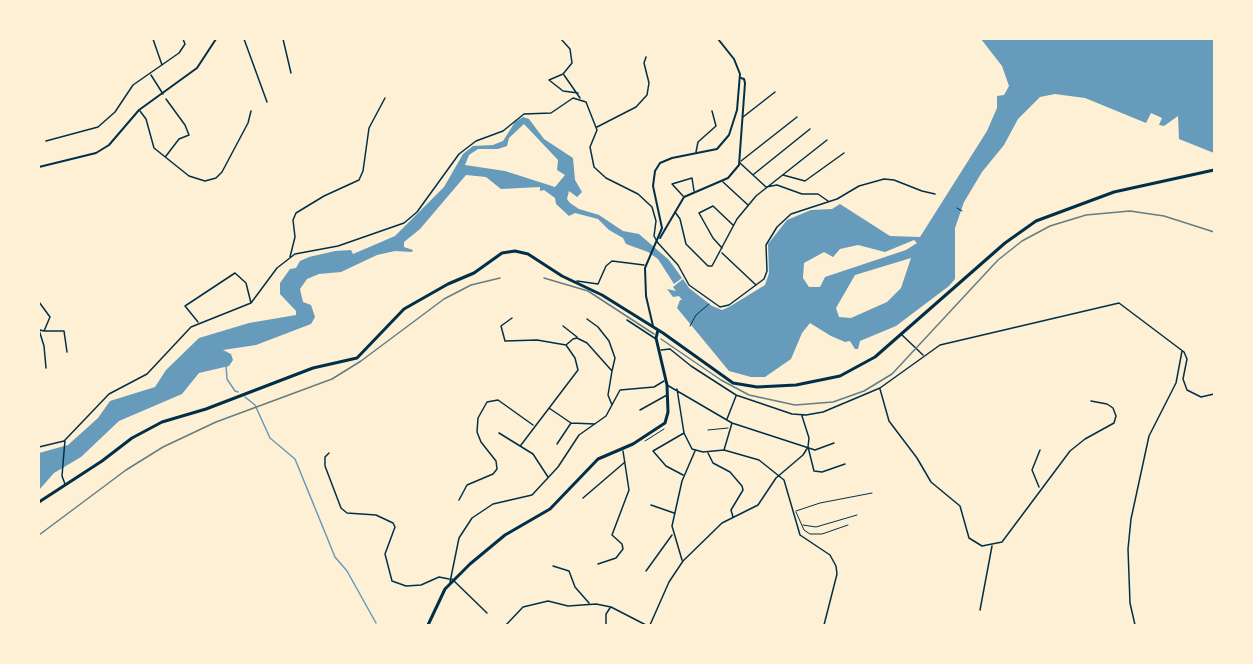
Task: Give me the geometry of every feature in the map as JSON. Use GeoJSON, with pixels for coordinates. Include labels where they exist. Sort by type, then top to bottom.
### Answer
{"type":"FeatureCollection","features":[{"type":"Feature","properties":{"kind":"main road"},"geometry":{"type":"LineString","coordinates":[[39,167],[101,150],[117,138],[139,110],[196,68],[216,39]]}},
{"type":"Feature","properties":{"kind":"main road"},"geometry":{"type":"LineString","coordinates":[[653,327],[646,296],[645,265],[649,256],[684,197],[732,175],[740,162],[745,83],[735,62],[718,39]]}},
{"type":"Feature","properties":{"kind":"main road"},"geometry":{"type":"LineString","coordinates":[[660,238],[662,225],[653,186],[654,171],[666,160],[715,150],[727,138],[738,106],[741,78]]}},
{"type":"Feature","properties":{"kind":"main road"},"geometry":{"type":"LineString","coordinates":[[39,502],[132,438],[168,419],[206,409],[313,368],[357,358],[404,309],[448,284],[474,273],[499,254],[515,251],[528,254],[575,283],[602,295],[653,327],[725,379],[743,386],[765,387],[811,383],[846,374],[874,357],[1005,243],[1036,221],[1114,192],[1214,170]]}},
{"type":"Feature","properties":{"kind":"main road"},"geometry":{"type":"LineString","coordinates":[[646,324],[651,317]]}},
{"type":"Feature","properties":{"kind":"main road"},"geometry":{"type":"LineString","coordinates":[[428,625],[439,599],[451,580],[501,538],[550,509],[598,459],[623,450],[664,424],[667,418],[667,395],[657,340],[660,332]]}},
{"type":"Feature","properties":{"kind":"street"},"geometry":{"type":"LineString","coordinates":[[153,39],[162,66]]}},
{"type":"Feature","properties":{"kind":"street"},"geometry":{"type":"LineString","coordinates":[[46,141],[96,128],[115,112],[133,85],[162,66],[183,48],[183,39]]}},
{"type":"Feature","properties":{"kind":"street"},"geometry":{"type":"LineString","coordinates":[[244,39],[267,102]]}},
{"type":"Feature","properties":{"kind":"street"},"geometry":{"type":"LineString","coordinates":[[283,39],[291,73]]}},
{"type":"Feature","properties":{"kind":"street"},"geometry":{"type":"LineString","coordinates":[[561,39],[570,49],[573,59],[563,74],[550,78],[550,82],[563,91],[578,93]]}},
{"type":"Feature","properties":{"kind":"street"},"geometry":{"type":"LineString","coordinates":[[596,127],[636,107],[647,95],[649,83],[644,63],[646,57]]}},
{"type":"Feature","properties":{"kind":"street"},"geometry":{"type":"LineString","coordinates":[[150,74],[163,94]]}},
{"type":"Feature","properties":{"kind":"street"},"geometry":{"type":"LineString","coordinates":[[563,74],[588,105],[596,127],[597,133],[590,147],[593,164],[606,178],[634,192],[652,207],[656,221],[654,236],[658,243],[678,265],[689,285],[716,307],[727,307],[756,285],[766,273],[766,245],[780,223],[791,214],[829,202],[859,186],[884,179],[894,180],[935,194]]}},
{"type":"Feature","properties":{"kind":"street"},"geometry":{"type":"LineString","coordinates":[[743,117],[775,92]]}},
{"type":"Feature","properties":{"kind":"street"},"geometry":{"type":"LineString","coordinates":[[290,258],[296,213],[308,203],[359,180],[363,171],[368,131],[385,98]]}},
{"type":"Feature","properties":{"kind":"street"},"geometry":{"type":"LineString","coordinates":[[165,157],[179,139],[189,135],[185,125],[166,99]]}},
{"type":"Feature","properties":{"kind":"street"},"geometry":{"type":"LineString","coordinates":[[39,447],[65,441],[109,394],[143,377],[198,322],[232,313],[250,303],[265,288],[277,268],[290,258],[303,252],[344,244],[399,226],[417,212],[450,164],[469,146],[503,131],[519,116],[548,114],[557,110],[568,100],[581,99]]}},
{"type":"Feature","properties":{"kind":"street"},"geometry":{"type":"LineString","coordinates":[[139,110],[146,119],[152,146],[193,178],[204,181],[213,179],[224,169],[248,123],[251,111]]}},
{"type":"Feature","properties":{"kind":"street"},"geometry":{"type":"LineString","coordinates":[[696,153],[698,142],[716,126],[712,111]]}},
{"type":"Feature","properties":{"kind":"street"},"geometry":{"type":"LineString","coordinates":[[797,117],[740,162],[766,187],[777,186],[802,194],[818,194],[829,202]]}},
{"type":"Feature","properties":{"kind":"street"},"geometry":{"type":"LineString","coordinates":[[753,175],[810,129]]}},
{"type":"Feature","properties":{"kind":"street"},"geometry":{"type":"LineString","coordinates":[[675,212],[680,219],[686,244],[708,266],[713,266],[733,225],[766,187],[827,140]]}},
{"type":"Feature","properties":{"kind":"street"},"geometry":{"type":"LineString","coordinates":[[782,174],[805,181],[844,153]]}},
{"type":"Feature","properties":{"kind":"street"},"geometry":{"type":"LineString","coordinates":[[684,197],[672,184],[692,178],[694,191]]}},
{"type":"Feature","properties":{"kind":"street"},"geometry":{"type":"LineString","coordinates":[[722,181],[749,206]]}},
{"type":"Feature","properties":{"kind":"street"},"geometry":{"type":"LineString","coordinates":[[733,225],[713,206],[699,213],[722,251],[756,285]]}},
{"type":"Feature","properties":{"kind":"street"},"geometry":{"type":"LineString","coordinates":[[575,283],[596,285],[612,261],[645,265]]}},
{"type":"Feature","properties":{"kind":"street"},"geometry":{"type":"LineString","coordinates":[[198,322],[185,306],[235,273],[246,283],[250,303]]}},
{"type":"Feature","properties":{"kind":"street"},"geometry":{"type":"LineString","coordinates":[[39,302],[50,316],[44,331]]}},
{"type":"Feature","properties":{"kind":"street"},"geometry":{"type":"LineString","coordinates":[[660,350],[670,349],[691,366],[736,395],[802,415],[823,412],[880,388],[940,345],[1113,303],[1125,306],[1181,349],[1186,357],[1185,387],[1201,397],[1214,394]]}},
{"type":"Feature","properties":{"kind":"street"},"geometry":{"type":"LineString","coordinates":[[512,318],[501,326],[505,341],[537,340],[566,345]]}},
{"type":"Feature","properties":{"kind":"street"},"geometry":{"type":"LineString","coordinates":[[586,319],[598,327],[609,341],[615,358],[608,395],[612,405]]}},
{"type":"Feature","properties":{"kind":"street"},"geometry":{"type":"LineString","coordinates":[[627,320],[657,340]]}},
{"type":"Feature","properties":{"kind":"street"},"geometry":{"type":"LineString","coordinates":[[563,326],[587,343],[612,371]]}},
{"type":"Feature","properties":{"kind":"street"},"geometry":{"type":"LineString","coordinates":[[46,368],[46,352],[39,330],[64,332],[67,352]]}},
{"type":"Feature","properties":{"kind":"street"},"geometry":{"type":"LineString","coordinates":[[902,335],[923,356]]}},
{"type":"Feature","properties":{"kind":"street"},"geometry":{"type":"LineString","coordinates":[[566,345],[570,340],[578,338]]}},
{"type":"Feature","properties":{"kind":"street"},"geometry":{"type":"LineString","coordinates":[[520,445],[578,366],[566,345]]}},
{"type":"Feature","properties":{"kind":"street"},"geometry":{"type":"LineString","coordinates":[[1135,625],[1130,603],[1128,549],[1131,519],[1149,436],[1176,383],[1181,349]]}},
{"type":"Feature","properties":{"kind":"street"},"geometry":{"type":"LineString","coordinates":[[451,580],[459,538],[471,518],[493,504],[530,496],[549,477],[579,435],[606,416],[621,389],[654,387],[666,383],[732,423],[815,450],[834,443]]}},
{"type":"Feature","properties":{"kind":"street"},"geometry":{"type":"LineString","coordinates":[[880,388],[885,415],[917,458],[931,482],[960,506],[970,540],[979,546],[992,546],[1002,542],[1040,488],[1072,449],[1114,423],[1116,414],[1112,406],[1091,401]]}},
{"type":"Feature","properties":{"kind":"street"},"geometry":{"type":"LineString","coordinates":[[677,389],[684,433],[687,443],[695,451],[724,450],[764,463],[784,480],[801,536],[830,555],[835,563],[837,574],[824,625]]}},
{"type":"Feature","properties":{"kind":"street"},"geometry":{"type":"LineString","coordinates":[[640,410],[667,395]]}},
{"type":"Feature","properties":{"kind":"street"},"geometry":{"type":"LineString","coordinates":[[727,420],[736,395]]}},
{"type":"Feature","properties":{"kind":"street"},"geometry":{"type":"LineString","coordinates":[[459,500],[467,485],[493,474],[497,469],[496,460],[477,432],[478,418],[487,402],[498,400],[533,426]]}},
{"type":"Feature","properties":{"kind":"street"},"geometry":{"type":"LineString","coordinates":[[548,407],[571,423],[595,424]]}},
{"type":"Feature","properties":{"kind":"street"},"geometry":{"type":"LineString","coordinates":[[650,625],[669,582],[682,561],[718,526],[758,505],[780,475],[804,455],[809,438],[802,415]]}},
{"type":"Feature","properties":{"kind":"street"},"geometry":{"type":"LineString","coordinates":[[557,444],[571,423]]}},
{"type":"Feature","properties":{"kind":"street"},"geometry":{"type":"LineString","coordinates":[[724,450],[732,423]]}},
{"type":"Feature","properties":{"kind":"street"},"geometry":{"type":"LineString","coordinates":[[499,433],[535,456],[549,477]]}},
{"type":"Feature","properties":{"kind":"street"},"geometry":{"type":"LineString","coordinates":[[684,433],[653,451],[666,466],[684,476]]}},
{"type":"Feature","properties":{"kind":"street"},"geometry":{"type":"LineString","coordinates":[[65,441],[62,469],[65,485]]}},
{"type":"Feature","properties":{"kind":"street"},"geometry":{"type":"LineString","coordinates":[[808,447],[814,471],[822,472],[845,464]]}},
{"type":"Feature","properties":{"kind":"street"},"geometry":{"type":"LineString","coordinates":[[598,564],[616,558],[623,549],[622,544],[612,535],[629,490],[623,450]]}},
{"type":"Feature","properties":{"kind":"street"},"geometry":{"type":"LineString","coordinates":[[1040,450],[1032,470],[1040,488]]}},
{"type":"Feature","properties":{"kind":"street"},"geometry":{"type":"LineString","coordinates":[[682,561],[673,534],[675,513],[684,476],[695,451]]}},
{"type":"Feature","properties":{"kind":"street"},"geometry":{"type":"LineString","coordinates":[[708,452],[713,463],[730,472],[743,487],[731,510],[733,517]]}},
{"type":"Feature","properties":{"kind":"street"},"geometry":{"type":"LineString","coordinates":[[329,453],[325,457],[325,466],[341,508],[347,513],[376,515],[393,523],[394,527],[385,554],[392,581],[406,586],[421,585],[439,578],[451,580],[487,613]]}},
{"type":"Feature","properties":{"kind":"street"},"geometry":{"type":"LineString","coordinates":[[583,498],[626,462]]}},
{"type":"Feature","properties":{"kind":"street"},"geometry":{"type":"LineString","coordinates":[[651,505],[675,513]]}},
{"type":"Feature","properties":{"kind":"street"},"geometry":{"type":"LineString","coordinates":[[646,571],[673,534]]}},
{"type":"Feature","properties":{"kind":"street"},"geometry":{"type":"LineString","coordinates":[[980,610],[992,546]]}},
{"type":"Feature","properties":{"kind":"street"},"geometry":{"type":"LineString","coordinates":[[553,566],[569,571],[575,587],[589,604]]}},
{"type":"Feature","properties":{"kind":"street"},"geometry":{"type":"LineString","coordinates":[[506,625],[516,612],[530,604],[548,602],[568,606],[589,604],[611,607],[646,625]]}},
{"type":"Feature","properties":{"kind":"street"},"geometry":{"type":"LineString","coordinates":[[606,625],[606,614],[611,607]]}},
{"type":"Feature","properties":{"kind":"lane"},"geometry":{"type":"LineString","coordinates":[[708,430],[730,428]]}},
{"type":"Feature","properties":{"kind":"lane"},"geometry":{"type":"LineString","coordinates":[[848,525],[816,534],[806,532],[794,512],[820,503],[872,493]]}},
{"type":"Feature","properties":{"kind":"lane"},"geometry":{"type":"LineString","coordinates":[[801,525],[816,527],[857,514]]}},
{"type":"Feature","properties":{"kind":"path"},"geometry":{"type":"LineString","coordinates":[[957,208],[962,211]]}},
{"type":"Feature","properties":{"kind":"path"},"geometry":{"type":"LineString","coordinates":[[690,326],[696,315],[711,303]]}},
{"type":"Feature","properties":{"kind":"water"},"geometry":{"type":"Polygon","coordinates":[[[981,39],[1214,39],[1214,153],[1179,139],[1178,116],[1164,126],[1159,125],[1162,118],[1151,113],[1146,123],[1085,98],[1055,94],[1040,97],[1018,119],[1004,145],[982,172],[964,202],[955,228],[955,279],[949,286],[896,326],[860,341],[858,349],[855,349],[850,341],[845,342],[831,336],[810,323],[802,333],[791,359],[765,377],[751,377],[729,371],[677,308],[682,300],[679,296],[673,297],[667,289],[676,291],[673,287],[683,279],[689,288],[712,306],[722,310],[729,307],[765,285],[769,273],[768,244],[787,220],[811,210],[832,209],[840,204],[890,236],[920,237],[987,131],[997,108],[997,96],[1004,95],[1009,86],[1002,66],[981,39]],[[914,240],[885,252],[858,245],[840,249],[833,257],[824,252],[804,263],[803,278],[809,287],[820,287],[825,277],[906,250],[917,243],[914,240]],[[911,258],[855,275],[836,308],[839,317],[851,318],[887,302],[901,288],[911,258]]]}},
{"type":"Feature","properties":{"kind":"water"},"geometry":{"type":"Polygon","coordinates":[[[523,117],[529,119],[544,139],[573,158],[575,180],[582,192],[577,197],[569,191],[567,199],[570,203],[579,209],[599,215],[623,231],[639,234],[669,260],[682,278],[674,284],[658,259],[648,252],[626,244],[623,238],[609,230],[598,219],[575,213],[569,216],[556,204],[555,198],[544,190],[540,191],[540,187],[501,189],[486,177],[466,175],[420,229],[404,242],[404,247],[413,250],[412,252],[395,251],[377,255],[341,272],[319,274],[307,279],[300,289],[303,302],[311,305],[315,317],[311,324],[256,345],[223,350],[231,354],[233,360],[229,366],[199,373],[182,394],[119,421],[81,457],[54,473],[39,490],[39,453],[68,445],[98,418],[110,401],[155,387],[166,370],[199,338],[249,323],[296,315],[296,311],[280,294],[280,283],[290,269],[296,268],[300,261],[309,257],[335,251],[351,250],[353,254],[395,236],[444,187],[463,154],[473,146],[493,145],[503,141],[515,122],[523,117]],[[524,124],[509,138],[507,146],[498,149],[478,149],[469,155],[465,165],[505,171],[555,187],[565,175],[557,170],[558,160],[524,124]]]}},
{"type":"Feature","properties":{"kind":"waterway"},"geometry":{"type":"LineString","coordinates":[[226,365],[227,379],[238,392]]}},
{"type":"Feature","properties":{"kind":"waterway"},"geometry":{"type":"LineString","coordinates":[[245,397],[255,405],[270,438],[295,459],[335,557],[347,571],[376,623]]}},
{"type":"Feature","properties":{"kind":"railway"},"geometry":{"type":"LineString","coordinates":[[661,339],[721,380],[749,395],[795,405],[833,402],[864,391],[892,374],[998,260],[1022,241],[1050,226],[1086,215],[1130,211],[1164,216],[1214,232]]}},
{"type":"Feature","properties":{"kind":"railway"},"geometry":{"type":"LineString","coordinates":[[39,535],[126,470],[163,447],[216,422],[332,379],[361,361],[444,299],[471,285],[500,278]]}},
{"type":"Feature","properties":{"kind":"railway"},"geometry":{"type":"LineString","coordinates":[[544,278],[588,291],[654,334]]}}]}
